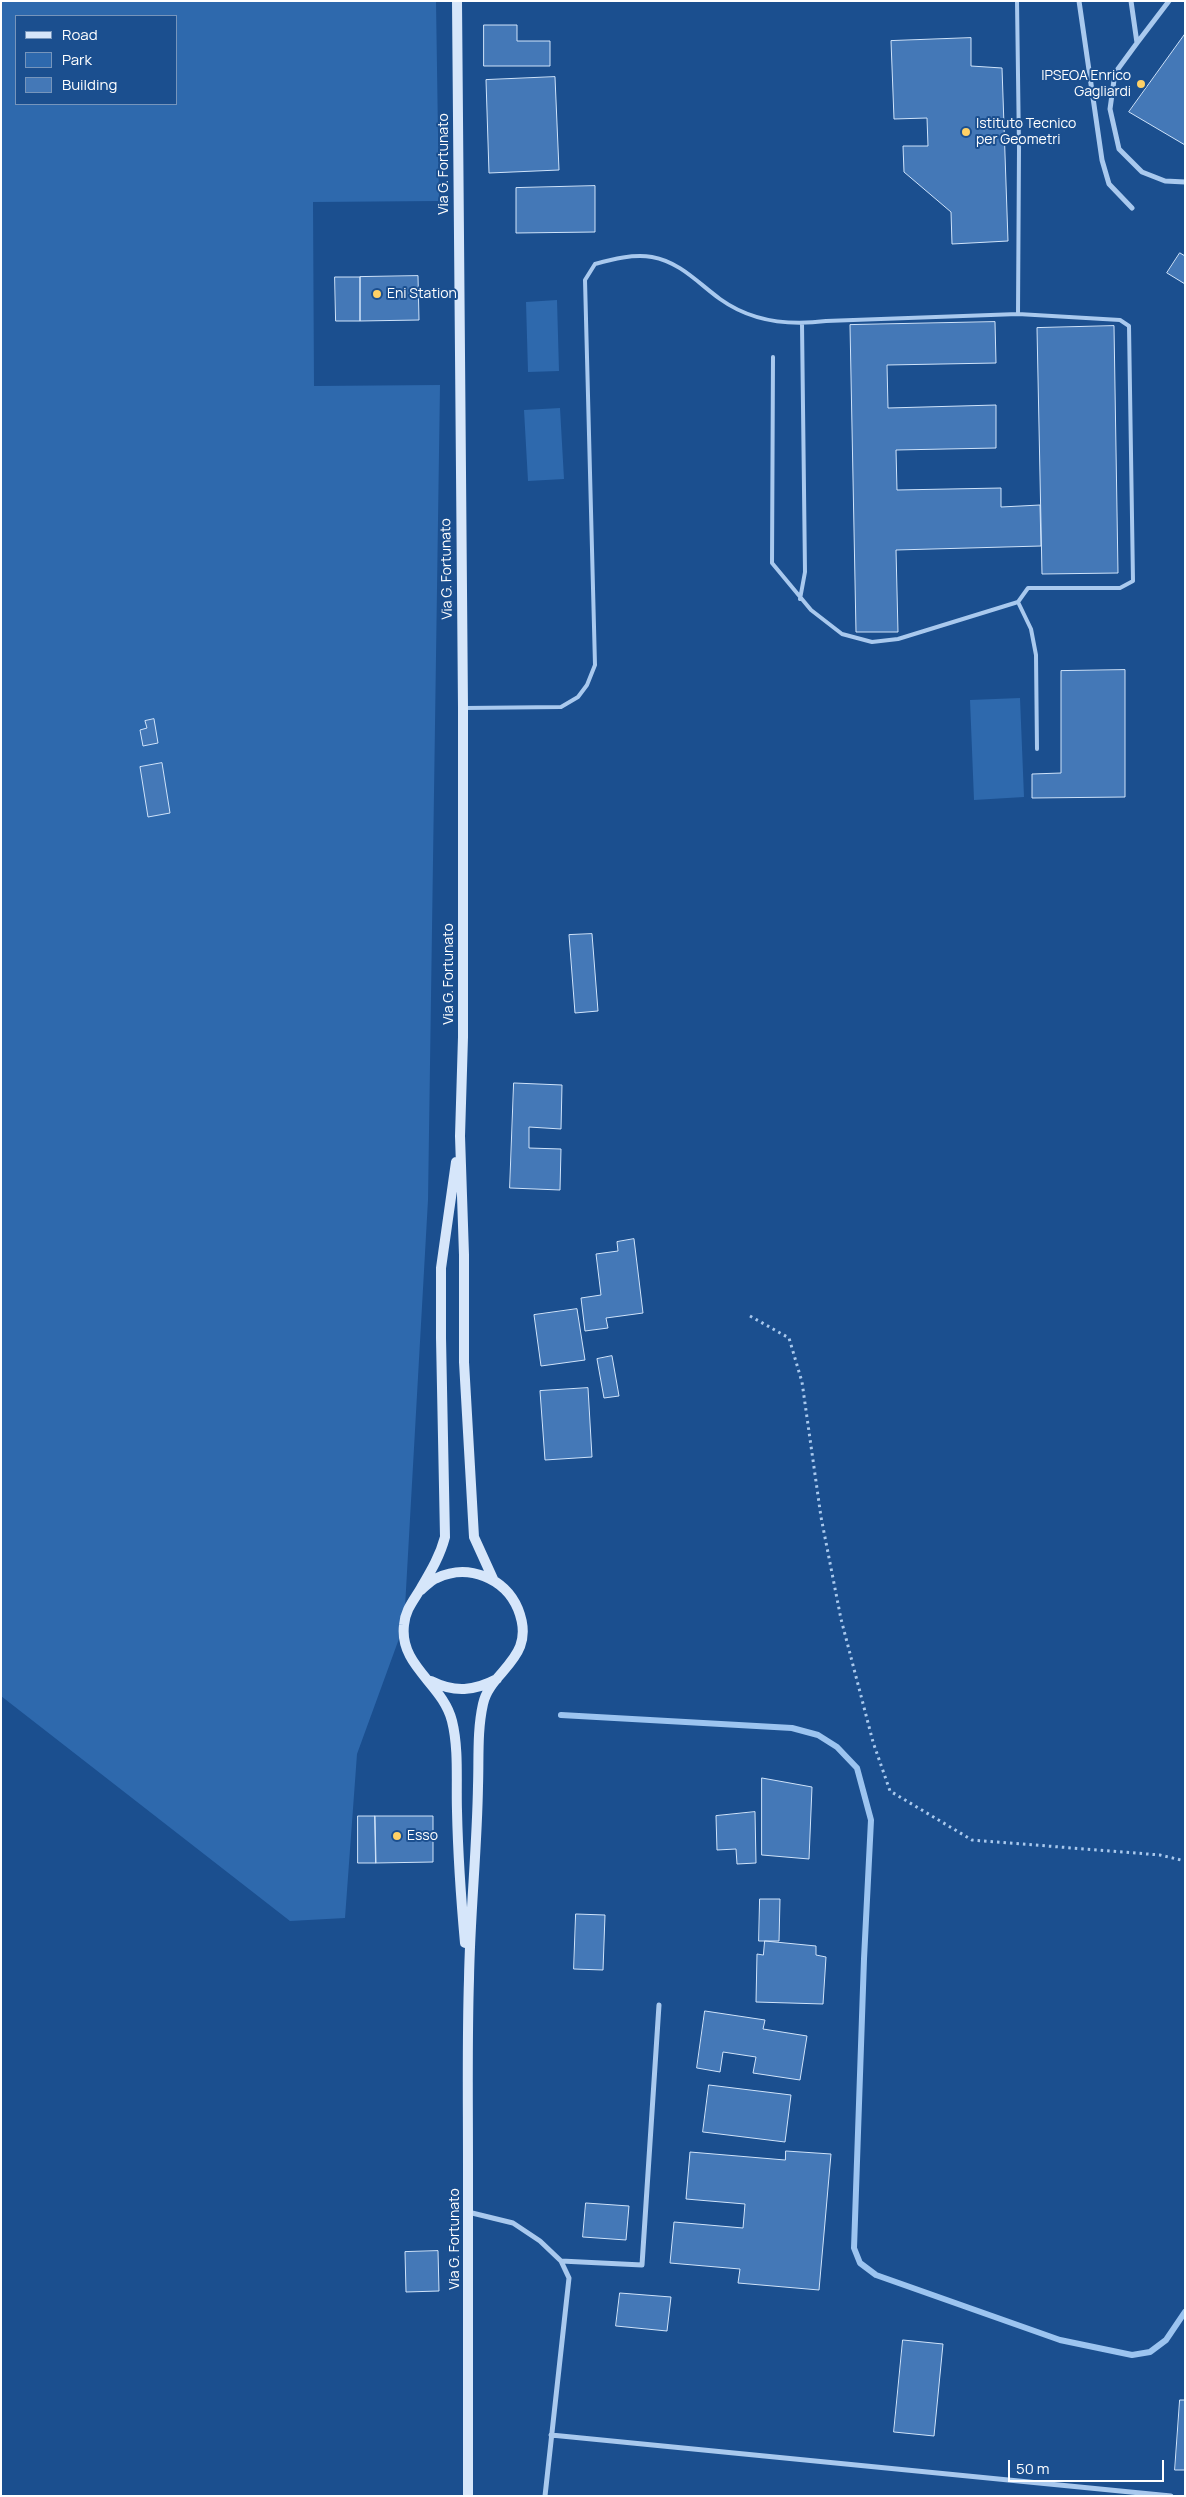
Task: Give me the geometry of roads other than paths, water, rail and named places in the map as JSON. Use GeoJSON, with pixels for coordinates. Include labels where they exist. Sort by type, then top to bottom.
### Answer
{"type":"FeatureCollection","features":[{"type":"Feature","properties":{"kind":"main road","name":"Via G. Fortunato"},"geometry":{"type":"LineString","coordinates":[[457,1],[463,1037],[460,1136]]}},
{"type":"Feature","properties":{"kind":"main road"},"geometry":{"type":"LineString","coordinates":[[460,1136],[464,1255],[464,1362],[474,1537],[494,1581]]}},
{"type":"Feature","properties":{"kind":"main road"},"geometry":{"type":"LineString","coordinates":[[460,1136],[442,1268],[441,1338],[445,1537],[441,1554],[409,1606],[404,1626],[405,1646],[413,1664],[442,1698],[452,1720],[455,1754],[458,1873],[468,1982]]}},
{"type":"Feature","properties":{"kind":"main road"},"geometry":{"type":"LineString","coordinates":[[420,1590],[437,1578],[456,1572],[476,1573],[494,1581],[509,1594],[518,1610],[522,1628],[520,1648],[511,1665],[498,1678],[483,1701],[478,1736],[478,1830],[473,1871],[468,1982]]}},
{"type":"Feature","properties":{"kind":"main road"},"geometry":{"type":"LineString","coordinates":[[427,1679],[444,1688],[463,1690],[481,1688],[498,1678]]}},
{"type":"Feature","properties":{"kind":"main road","name":"Via G. Fortunato"},"geometry":{"type":"LineString","coordinates":[[468,1982],[468,2496]]}},
{"type":"Feature","properties":{"kind":"street"},"geometry":{"type":"LineString","coordinates":[[1079,1],[1102,160],[1109,184],[1132,208]]}},
{"type":"Feature","properties":{"kind":"street"},"geometry":{"type":"LineString","coordinates":[[1132,1],[1136,43]]}},
{"type":"Feature","properties":{"kind":"street"},"geometry":{"type":"LineString","coordinates":[[1169,1],[1115,73],[1110,109],[1119,149],[1142,172],[1165,181],[1185,182]]}},
{"type":"Feature","properties":{"kind":"street"},"geometry":{"type":"LineString","coordinates":[[561,2260],[642,2265],[659,2005]]}},
{"type":"Feature","properties":{"kind":"street"},"geometry":{"type":"LineString","coordinates":[[468,2212],[513,2223],[540,2241],[561,2260],[569,2278],[545,2496]]}},
{"type":"Feature","properties":{"kind":"street"},"geometry":{"type":"LineString","coordinates":[[552,2435],[1171,2496]]}},
{"type":"Feature","properties":{"kind":"lane"},"geometry":{"type":"LineString","coordinates":[[1017,1],[1020,148],[1018,314]]}},
{"type":"Feature","properties":{"kind":"lane"},"geometry":{"type":"LineString","coordinates":[[462,708],[561,707],[578,697],[587,685],[595,665],[585,280],[595,264],[619,258],[652,257],[678,266],[720,299],[747,314],[770,322],[802,324],[826,321],[1018,314],[1120,320],[1129,326],[1133,580],[1120,588],[1028,588],[1018,602],[898,639],[872,642],[842,634],[800,599],[772,563],[773,357]]}},
{"type":"Feature","properties":{"kind":"lane"},"geometry":{"type":"LineString","coordinates":[[800,599],[805,572],[802,324]]}},
{"type":"Feature","properties":{"kind":"lane"},"geometry":{"type":"LineString","coordinates":[[1018,602],[1031,629],[1036,655],[1036,749]]}},
{"type":"Feature","properties":{"kind":"waterway"},"geometry":{"type":"LineString","coordinates":[[561,1715],[792,1728],[818,1735],[837,1747],[857,1768],[871,1820],[854,2248],[860,2263],[876,2275],[1060,2340],[1132,2355],[1150,2352],[1166,2340],[1185,2312]]}},
{"type":"Feature","properties":{"kind":"place","name":"IPSEOA Enrico Gagliardi"},"geometry":{"type":"Point","coordinates":[1141,84]}},
{"type":"Feature","properties":{"kind":"place","name":"Istituto Tecnico per Geometri"},"geometry":{"type":"Point","coordinates":[966,132]}},
{"type":"Feature","properties":{"kind":"place","name":"Eni Station"},"geometry":{"type":"Point","coordinates":[377,294]}},
{"type":"Feature","properties":{"kind":"place","name":"Esso"},"geometry":{"type":"Point","coordinates":[397,1836]}}]}
